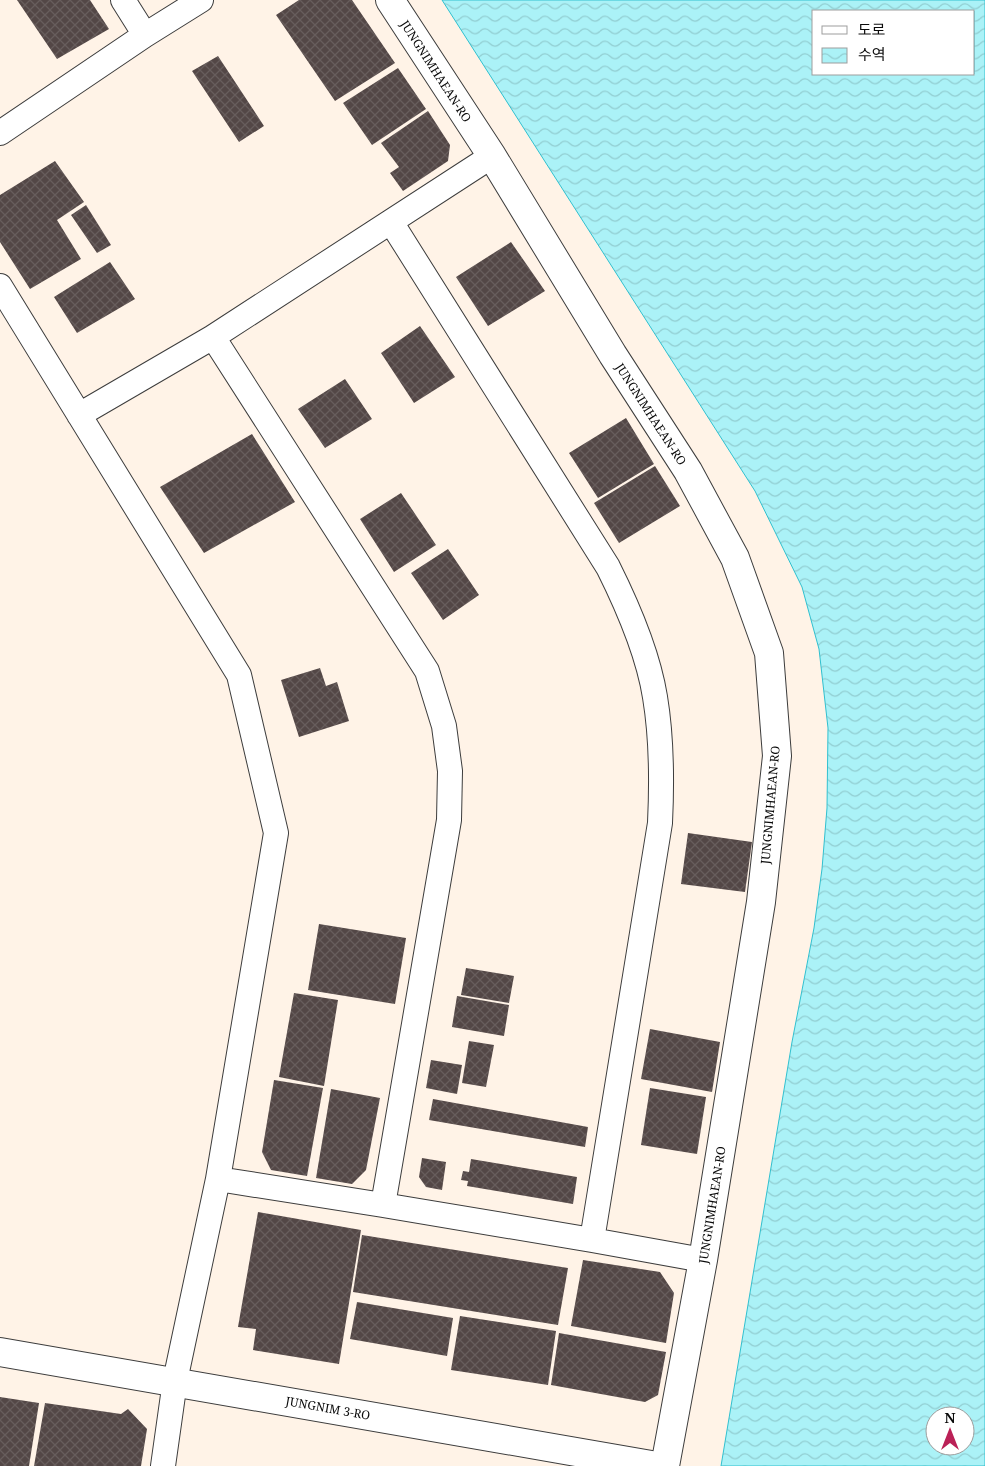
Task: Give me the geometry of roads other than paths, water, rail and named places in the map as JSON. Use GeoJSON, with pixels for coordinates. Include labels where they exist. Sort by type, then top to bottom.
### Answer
{"type":"FeatureCollection","features":[{"type":"Feature","properties":{"kind":"street"},"geometry":{"type":"LineString","coordinates":[[123,0],[145,35]]}},
{"type":"Feature","properties":{"kind":"street"},"geometry":{"type":"LineString","coordinates":[[0,133],[145,35],[201,0]]}},
{"type":"Feature","properties":{"kind":"street","name":"JUNGNIMHAEAN-RO"},"geometry":{"type":"LineString","coordinates":[[390,0],[492,156],[608,347],[688,471],[735,558],[769,652],[777,756],[762,902],[703,1260],[665,1466]]}},
{"type":"Feature","properties":{"kind":"street"},"geometry":{"type":"LineString","coordinates":[[79,415],[214,337],[492,156]]}},
{"type":"Feature","properties":{"kind":"street"},"geometry":{"type":"LineString","coordinates":[[391,222],[608,567],[623,598],[638,638],[648,666],[655,697],[662,778],[660,823],[592,1240]]}},
{"type":"Feature","properties":{"kind":"street"},"geometry":{"type":"LineString","coordinates":[[0,286],[239,675],[276,833],[218,1179],[175,1382],[163,1466]]}},
{"type":"Feature","properties":{"kind":"street"},"geometry":{"type":"LineString","coordinates":[[214,337],[427,671],[444,726],[450,771],[449,820],[383,1205]]}},
{"type":"Feature","properties":{"kind":"street"},"geometry":{"type":"LineString","coordinates":[[218,1179],[383,1205],[703,1260]]}},
{"type":"Feature","properties":{"kind":"street","name":"JUNGNIM 3-RO"},"geometry":{"type":"LineString","coordinates":[[0,1352],[657,1466]]}},
{"type":"Feature","properties":{"kind":"water"},"geometry":{"type":"Polygon","coordinates":[[[442,0],[985,0],[985,1466],[721,1466],[792,1042],[814,928],[822,869],[827,808],[828,728],[819,649],[802,587],[755,491],[442,0]]]}}]}
